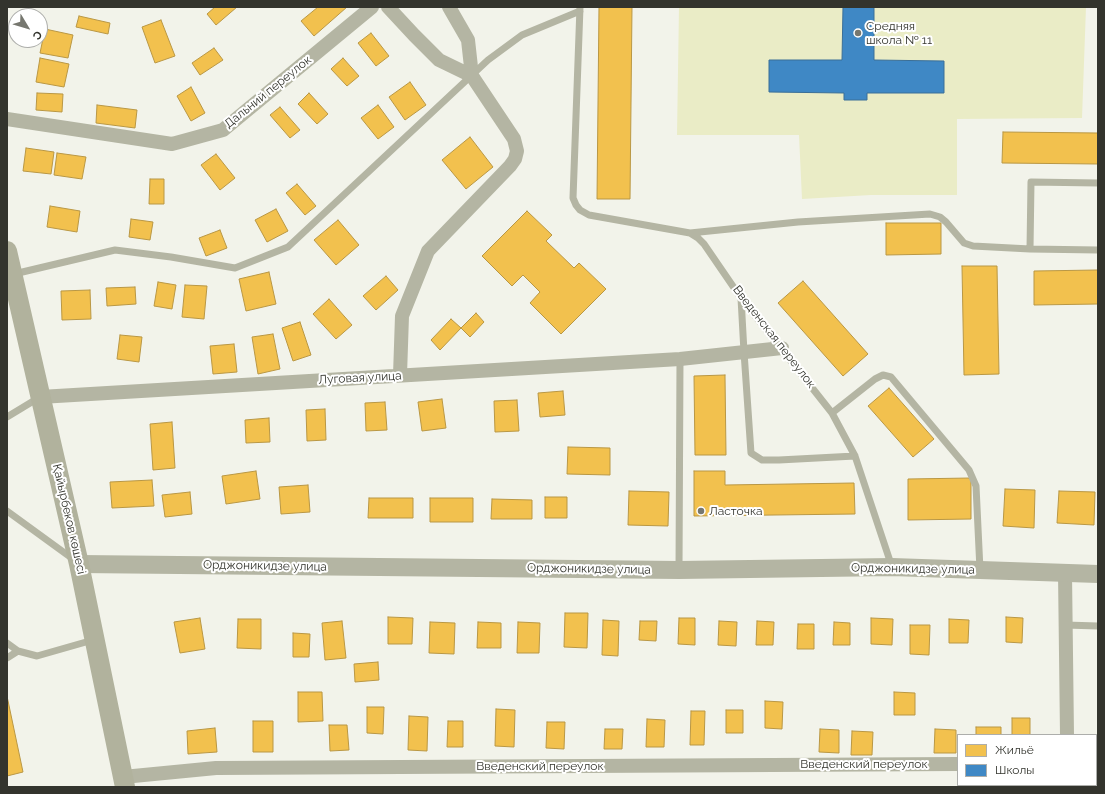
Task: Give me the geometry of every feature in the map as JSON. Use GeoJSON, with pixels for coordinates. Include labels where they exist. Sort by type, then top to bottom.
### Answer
{"type":"FeatureCollection","features":[{"type":"Feature","properties":{"kind":"main road","name":"Қайырбеков көшесі"},"geometry":{"type":"LineString","coordinates":[[7,251],[10,275],[80,564],[124,782]]}},
{"type":"Feature","properties":{"kind":"street","name":"Дальний переулок"},"geometry":{"type":"LineString","coordinates":[[7,119],[172,144],[223,130],[372,7]]}},
{"type":"Feature","properties":{"kind":"street"},"geometry":{"type":"LineString","coordinates":[[388,7],[414,36],[439,60],[472,76]]}},
{"type":"Feature","properties":{"kind":"street"},"geometry":{"type":"LineString","coordinates":[[400,376],[402,316],[428,251],[515,159],[516,151],[514,139],[472,76],[468,40],[449,7]]}},
{"type":"Feature","properties":{"kind":"street","name":"Луговая улица"},"geometry":{"type":"LineString","coordinates":[[40,397],[680,359],[782,348]]}},
{"type":"Feature","properties":{"kind":"street","name":"Орджоникидзе улица"},"geometry":{"type":"LineString","coordinates":[[80,564],[679,570],[892,567],[1098,574]]}},
{"type":"Feature","properties":{"kind":"street"},"geometry":{"type":"LineString","coordinates":[[1065,573],[1066,734]]}},
{"type":"Feature","properties":{"kind":"street","name":"Введенский переулок"},"geometry":{"type":"LineString","coordinates":[[124,782],[216,768],[957,764]]}},
{"type":"Feature","properties":{"kind":"lane"},"geometry":{"type":"LineString","coordinates":[[10,275],[115,250],[171,257],[235,268],[288,247],[488,60],[522,35],[580,9]]}},
{"type":"Feature","properties":{"kind":"lane","name":"Введенская переулок"},"geometry":{"type":"LineString","coordinates":[[580,9],[573,198],[576,205],[580,210],[589,214],[690,233],[704,244],[741,298],[832,413],[855,456],[892,567]]}},
{"type":"Feature","properties":{"kind":"lane"},"geometry":{"type":"LineString","coordinates":[[1030,249],[1031,182],[1098,183]]}},
{"type":"Feature","properties":{"kind":"lane"},"geometry":{"type":"LineString","coordinates":[[690,233],[798,222],[930,214],[940,217],[964,243],[972,246],[1098,250]]}},
{"type":"Feature","properties":{"kind":"lane"},"geometry":{"type":"LineString","coordinates":[[741,298],[751,452],[762,460],[855,456]]}},
{"type":"Feature","properties":{"kind":"lane"},"geometry":{"type":"LineString","coordinates":[[679,570],[680,359]]}},
{"type":"Feature","properties":{"kind":"lane"},"geometry":{"type":"LineString","coordinates":[[832,413],[876,379],[883,375],[892,376],[969,470],[976,486],[980,570]]}},
{"type":"Feature","properties":{"kind":"lane"},"geometry":{"type":"LineString","coordinates":[[7,417],[40,397]]}},
{"type":"Feature","properties":{"kind":"lane"},"geometry":{"type":"LineString","coordinates":[[7,511],[80,564]]}},
{"type":"Feature","properties":{"kind":"lane"},"geometry":{"type":"LineString","coordinates":[[1065,625],[1098,626]]}},
{"type":"Feature","properties":{"kind":"lane"},"geometry":{"type":"LineString","coordinates":[[7,643],[18,651],[37,656],[95,640]]}},
{"type":"Feature","properties":{"kind":"lane"},"geometry":{"type":"LineString","coordinates":[[7,658],[18,651]]}},
{"type":"Feature","properties":{"kind":"green space"},"geometry":{"type":"Polygon","coordinates":[[[679,7],[1086,7],[1082,118],[957,119],[957,195],[871,195],[802,199],[799,135],[677,135],[679,7]]]}},
{"type":"Feature","properties":{"kind":"building: Жильё"},"geometry":{"type":"Polygon","coordinates":[[[215,7],[237,7],[216,25],[207,14],[215,7]]]}},
{"type":"Feature","properties":{"kind":"building: Жильё"},"geometry":{"type":"Polygon","coordinates":[[[318,7],[347,7],[314,36],[301,21],[318,7]]]}},
{"type":"Feature","properties":{"kind":"building: Жильё"},"geometry":{"type":"Polygon","coordinates":[[[599,7],[632,7],[630,199],[597,199],[599,7]]]}},
{"type":"Feature","properties":{"kind":"building: Жильё"},"geometry":{"type":"Polygon","coordinates":[[[79,16],[110,23],[108,34],[76,27],[79,16]]]}},
{"type":"Feature","properties":{"kind":"building: Жильё"},"geometry":{"type":"Polygon","coordinates":[[[161,20],[175,56],[155,63],[142,27],[161,20]]]}},
{"type":"Feature","properties":{"kind":"building: Жильё"},"geometry":{"type":"Polygon","coordinates":[[[48,30],[73,35],[68,58],[40,53],[41,48],[48,48],[48,30]]]}},
{"type":"Feature","properties":{"kind":"building: Жильё"},"geometry":{"type":"Polygon","coordinates":[[[371,33],[389,56],[376,66],[358,43],[371,33]]]}},
{"type":"Feature","properties":{"kind":"building: Жильё"},"geometry":{"type":"Polygon","coordinates":[[[214,48],[223,60],[200,75],[192,63],[214,48]]]}},
{"type":"Feature","properties":{"kind":"building: Жильё"},"geometry":{"type":"Polygon","coordinates":[[[40,58],[69,64],[64,87],[36,82],[40,58]]]}},
{"type":"Feature","properties":{"kind":"building: Жильё"},"geometry":{"type":"Polygon","coordinates":[[[343,58],[359,76],[347,86],[331,69],[343,58]]]}},
{"type":"Feature","properties":{"kind":"building: Жильё"},"geometry":{"type":"Polygon","coordinates":[[[410,82],[426,105],[405,120],[389,97],[410,82]]]}},
{"type":"Feature","properties":{"kind":"building: Жильё"},"geometry":{"type":"Polygon","coordinates":[[[191,87],[205,113],[191,121],[177,96],[191,87]]]}},
{"type":"Feature","properties":{"kind":"building: Жильё"},"geometry":{"type":"Polygon","coordinates":[[[37,93],[63,94],[62,112],[36,110],[37,93]]]}},
{"type":"Feature","properties":{"kind":"building: Жильё"},"geometry":{"type":"Polygon","coordinates":[[[309,93],[328,114],[317,124],[298,104],[309,93]]]}},
{"type":"Feature","properties":{"kind":"building: Жильё"},"geometry":{"type":"Polygon","coordinates":[[[97,105],[137,110],[135,128],[96,123],[97,105]]]}},
{"type":"Feature","properties":{"kind":"building: Жильё"},"geometry":{"type":"Polygon","coordinates":[[[378,105],[394,127],[378,139],[361,118],[378,105]]]}},
{"type":"Feature","properties":{"kind":"building: Жильё"},"geometry":{"type":"Polygon","coordinates":[[[280,107],[300,130],[290,138],[270,115],[280,107]]]}},
{"type":"Feature","properties":{"kind":"building: Жильё"},"geometry":{"type":"Polygon","coordinates":[[[1003,132],[1098,133],[1098,164],[1002,163],[1003,132]]]}},
{"type":"Feature","properties":{"kind":"building: Жильё"},"geometry":{"type":"Polygon","coordinates":[[[470,137],[493,167],[466,189],[442,160],[470,137]]]}},
{"type":"Feature","properties":{"kind":"building: Жильё"},"geometry":{"type":"Polygon","coordinates":[[[26,148],[54,152],[51,174],[23,171],[26,148]]]}},
{"type":"Feature","properties":{"kind":"building: Жильё"},"geometry":{"type":"Polygon","coordinates":[[[57,153],[86,157],[82,179],[54,175],[57,153]]]}},
{"type":"Feature","properties":{"kind":"building: Жильё"},"geometry":{"type":"Polygon","coordinates":[[[216,154],[235,178],[220,190],[201,165],[216,154]]]}},
{"type":"Feature","properties":{"kind":"building: Жильё"},"geometry":{"type":"Polygon","coordinates":[[[150,179],[164,179],[164,204],[149,204],[150,179]]]}},
{"type":"Feature","properties":{"kind":"building: Жильё"},"geometry":{"type":"Polygon","coordinates":[[[297,184],[316,206],[305,215],[286,193],[297,184]]]}},
{"type":"Feature","properties":{"kind":"building: Жильё"},"geometry":{"type":"Polygon","coordinates":[[[50,206],[80,211],[77,232],[47,227],[50,206]]]}},
{"type":"Feature","properties":{"kind":"building: Жильё"},"geometry":{"type":"Polygon","coordinates":[[[276,209],[288,231],[267,242],[255,220],[276,209]]]}},
{"type":"Feature","properties":{"kind":"building: Жильё"},"geometry":{"type":"Polygon","coordinates":[[[527,211],[552,235],[546,241],[574,268],[579,263],[606,289],[561,334],[530,303],[540,292],[523,275],[512,286],[482,256],[527,211]]]}},
{"type":"Feature","properties":{"kind":"building: Жильё"},"geometry":{"type":"Polygon","coordinates":[[[131,219],[153,222],[150,240],[129,237],[131,219]]]}},
{"type":"Feature","properties":{"kind":"building: Жильё"},"geometry":{"type":"Polygon","coordinates":[[[338,220],[359,245],[336,265],[314,240],[338,220]]]}},
{"type":"Feature","properties":{"kind":"building: Жильё"},"geometry":{"type":"Polygon","coordinates":[[[886,223],[941,223],[941,254],[886,255],[886,223]]]}},
{"type":"Feature","properties":{"kind":"building: Жильё"},"geometry":{"type":"Polygon","coordinates":[[[220,230],[227,248],[206,256],[199,238],[220,230]]]}},
{"type":"Feature","properties":{"kind":"building: Жильё"},"geometry":{"type":"Polygon","coordinates":[[[962,266],[997,266],[999,374],[964,375],[962,266]]]}},
{"type":"Feature","properties":{"kind":"building: Жильё"},"geometry":{"type":"Polygon","coordinates":[[[1098,270],[1098,304],[1034,305],[1034,271],[1098,270]]]}},
{"type":"Feature","properties":{"kind":"building: Жильё"},"geometry":{"type":"Polygon","coordinates":[[[269,272],[276,304],[246,311],[239,279],[269,272]]]}},
{"type":"Feature","properties":{"kind":"building: Жильё"},"geometry":{"type":"Polygon","coordinates":[[[386,276],[398,290],[376,310],[363,296],[386,276]]]}},
{"type":"Feature","properties":{"kind":"building: Жильё"},"geometry":{"type":"Polygon","coordinates":[[[803,281],[868,354],[843,376],[778,303],[803,281]]]}},
{"type":"Feature","properties":{"kind":"building: Жильё"},"geometry":{"type":"Polygon","coordinates":[[[158,282],[176,285],[172,309],[154,306],[158,282]]]}},
{"type":"Feature","properties":{"kind":"building: Жильё"},"geometry":{"type":"Polygon","coordinates":[[[185,285],[207,286],[204,319],[182,317],[185,285]]]}},
{"type":"Feature","properties":{"kind":"building: Жильё"},"geometry":{"type":"Polygon","coordinates":[[[135,287],[136,304],[107,306],[106,288],[135,287]]]}},
{"type":"Feature","properties":{"kind":"building: Жильё"},"geometry":{"type":"Polygon","coordinates":[[[90,290],[91,319],[62,320],[61,291],[90,290]]]}},
{"type":"Feature","properties":{"kind":"building: Жильё"},"geometry":{"type":"Polygon","coordinates":[[[329,299],[352,325],[336,339],[313,314],[329,299]]]}},
{"type":"Feature","properties":{"kind":"building: Жильё"},"geometry":{"type":"Polygon","coordinates":[[[476,313],[484,322],[470,337],[461,328],[476,313]]]}},
{"type":"Feature","properties":{"kind":"building: Жильё"},"geometry":{"type":"Polygon","coordinates":[[[451,319],[461,328],[440,350],[431,340],[451,319]]]}},
{"type":"Feature","properties":{"kind":"building: Жильё"},"geometry":{"type":"Polygon","coordinates":[[[300,322],[311,355],[293,361],[282,328],[300,322]]]}},
{"type":"Feature","properties":{"kind":"building: Жильё"},"geometry":{"type":"Polygon","coordinates":[[[273,334],[280,369],[258,374],[252,337],[273,334]]]}},
{"type":"Feature","properties":{"kind":"building: Жильё"},"geometry":{"type":"Polygon","coordinates":[[[120,335],[142,337],[139,362],[117,359],[120,335]]]}},
{"type":"Feature","properties":{"kind":"building: Жильё"},"geometry":{"type":"Polygon","coordinates":[[[234,344],[237,372],[213,374],[210,346],[234,344]]]}},
{"type":"Feature","properties":{"kind":"building: Жильё"},"geometry":{"type":"Polygon","coordinates":[[[725,375],[726,455],[695,455],[694,376],[725,375]]]}},
{"type":"Feature","properties":{"kind":"building: Жильё"},"geometry":{"type":"Polygon","coordinates":[[[889,388],[934,439],[913,457],[868,406],[889,388]]]}},
{"type":"Feature","properties":{"kind":"building: Жильё"},"geometry":{"type":"Polygon","coordinates":[[[563,391],[565,415],[540,417],[538,393],[563,391]]]}},
{"type":"Feature","properties":{"kind":"building: Жильё"},"geometry":{"type":"Polygon","coordinates":[[[442,399],[446,428],[422,431],[418,402],[442,399]]]}},
{"type":"Feature","properties":{"kind":"building: Жильё"},"geometry":{"type":"Polygon","coordinates":[[[517,400],[519,431],[495,432],[494,401],[517,400]]]}},
{"type":"Feature","properties":{"kind":"building: Жильё"},"geometry":{"type":"Polygon","coordinates":[[[385,402],[387,430],[366,431],[365,403],[385,402]]]}},
{"type":"Feature","properties":{"kind":"building: Жильё"},"geometry":{"type":"Polygon","coordinates":[[[325,409],[326,440],[307,441],[306,410],[325,409]]]}},
{"type":"Feature","properties":{"kind":"building: Жильё"},"geometry":{"type":"Polygon","coordinates":[[[269,418],[270,442],[246,443],[245,420],[269,418]]]}},
{"type":"Feature","properties":{"kind":"building: Жильё"},"geometry":{"type":"Polygon","coordinates":[[[172,422],[175,468],[153,470],[150,424],[172,422]]]}},
{"type":"Feature","properties":{"kind":"building: Жильё"},"geometry":{"type":"Polygon","coordinates":[[[568,447],[610,448],[610,475],[567,474],[568,447]]]}},
{"type":"Feature","properties":{"kind":"building: Жильё"},"geometry":{"type":"Polygon","coordinates":[[[256,471],[260,499],[226,504],[222,476],[256,471]]]}},
{"type":"Feature","properties":{"kind":"building: Жильё"},"geometry":{"type":"Polygon","coordinates":[[[694,471],[725,471],[725,485],[854,483],[855,514],[694,516],[694,471]]]}},
{"type":"Feature","properties":{"kind":"building: Жильё"},"geometry":{"type":"Polygon","coordinates":[[[971,478],[971,519],[908,520],[908,479],[971,478]]]}},
{"type":"Feature","properties":{"kind":"building: Жильё"},"geometry":{"type":"Polygon","coordinates":[[[152,480],[154,506],[112,508],[110,482],[152,480]]]}},
{"type":"Feature","properties":{"kind":"building: Жильё"},"geometry":{"type":"Polygon","coordinates":[[[308,485],[310,512],[281,514],[279,487],[308,485]]]}},
{"type":"Feature","properties":{"kind":"building: Жильё"},"geometry":{"type":"Polygon","coordinates":[[[1005,489],[1035,490],[1034,528],[1003,526],[1005,489]]]}},
{"type":"Feature","properties":{"kind":"building: Жильё"},"geometry":{"type":"Polygon","coordinates":[[[629,491],[669,492],[668,526],[628,525],[629,491]]]}},
{"type":"Feature","properties":{"kind":"building: Жильё"},"geometry":{"type":"Polygon","coordinates":[[[1059,491],[1095,492],[1094,525],[1057,523],[1059,491]]]}},
{"type":"Feature","properties":{"kind":"building: Жильё"},"geometry":{"type":"Polygon","coordinates":[[[190,492],[192,514],[165,517],[162,495],[190,492]]]}},
{"type":"Feature","properties":{"kind":"building: Жильё"},"geometry":{"type":"Polygon","coordinates":[[[545,497],[567,497],[567,518],[545,518],[545,497]]]}},
{"type":"Feature","properties":{"kind":"building: Жильё"},"geometry":{"type":"Polygon","coordinates":[[[369,498],[413,498],[413,518],[368,518],[369,498]]]}},
{"type":"Feature","properties":{"kind":"building: Жильё"},"geometry":{"type":"Polygon","coordinates":[[[430,498],[473,498],[473,522],[430,522],[430,498]]]}},
{"type":"Feature","properties":{"kind":"building: Жильё"},"geometry":{"type":"Polygon","coordinates":[[[492,499],[532,500],[532,519],[491,519],[492,499]]]}},
{"type":"Feature","properties":{"kind":"building: Жильё"},"geometry":{"type":"Polygon","coordinates":[[[565,613],[588,613],[587,648],[564,647],[565,613]]]}},
{"type":"Feature","properties":{"kind":"building: Жильё"},"geometry":{"type":"Polygon","coordinates":[[[388,617],[413,618],[412,644],[388,644],[388,617]]]}},
{"type":"Feature","properties":{"kind":"building: Жильё"},"geometry":{"type":"Polygon","coordinates":[[[1006,617],[1023,618],[1022,643],[1006,642],[1006,617]]]}},
{"type":"Feature","properties":{"kind":"building: Жильё"},"geometry":{"type":"Polygon","coordinates":[[[200,618],[205,649],[180,653],[174,622],[200,618]]]}},
{"type":"Feature","properties":{"kind":"building: Жильё"},"geometry":{"type":"Polygon","coordinates":[[[679,618],[695,618],[695,645],[678,644],[679,618]]]}},
{"type":"Feature","properties":{"kind":"building: Жильё"},"geometry":{"type":"Polygon","coordinates":[[[871,618],[893,619],[892,645],[871,644],[871,618]]]}},
{"type":"Feature","properties":{"kind":"building: Жильё"},"geometry":{"type":"Polygon","coordinates":[[[238,619],[261,619],[261,649],[237,648],[238,619]]]}},
{"type":"Feature","properties":{"kind":"building: Жильё"},"geometry":{"type":"Polygon","coordinates":[[[949,619],[969,620],[968,643],[949,643],[949,619]]]}},
{"type":"Feature","properties":{"kind":"building: Жильё"},"geometry":{"type":"Polygon","coordinates":[[[603,620],[619,621],[618,656],[602,655],[603,620]]]}},
{"type":"Feature","properties":{"kind":"building: Жильё"},"geometry":{"type":"Polygon","coordinates":[[[342,621],[346,658],[325,660],[322,623],[342,621]]]}},
{"type":"Feature","properties":{"kind":"building: Жильё"},"geometry":{"type":"Polygon","coordinates":[[[640,621],[657,621],[656,641],[639,640],[640,621]]]}},
{"type":"Feature","properties":{"kind":"building: Жильё"},"geometry":{"type":"Polygon","coordinates":[[[719,621],[737,622],[736,646],[718,645],[719,621]]]}},
{"type":"Feature","properties":{"kind":"building: Жильё"},"geometry":{"type":"Polygon","coordinates":[[[757,621],[774,622],[773,645],[756,645],[757,621]]]}},
{"type":"Feature","properties":{"kind":"building: Жильё"},"geometry":{"type":"Polygon","coordinates":[[[430,622],[455,623],[454,654],[429,653],[430,622]]]}},
{"type":"Feature","properties":{"kind":"building: Жильё"},"geometry":{"type":"Polygon","coordinates":[[[478,622],[501,623],[501,648],[477,648],[478,622]]]}},
{"type":"Feature","properties":{"kind":"building: Жильё"},"geometry":{"type":"Polygon","coordinates":[[[518,622],[540,623],[539,653],[517,653],[518,622]]]}},
{"type":"Feature","properties":{"kind":"building: Жильё"},"geometry":{"type":"Polygon","coordinates":[[[834,622],[850,623],[850,645],[833,645],[834,622]]]}},
{"type":"Feature","properties":{"kind":"building: Жильё"},"geometry":{"type":"Polygon","coordinates":[[[798,624],[814,624],[814,649],[797,649],[798,624]]]}},
{"type":"Feature","properties":{"kind":"building: Жильё"},"geometry":{"type":"Polygon","coordinates":[[[910,625],[930,625],[929,655],[910,654],[910,625]]]}},
{"type":"Feature","properties":{"kind":"building: Жильё"},"geometry":{"type":"Polygon","coordinates":[[[293,633],[310,634],[309,657],[293,657],[293,633]]]}},
{"type":"Feature","properties":{"kind":"building: Жильё"},"geometry":{"type":"Polygon","coordinates":[[[378,662],[379,680],[355,682],[354,664],[378,662]]]}},
{"type":"Feature","properties":{"kind":"building: Жильё"},"geometry":{"type":"Polygon","coordinates":[[[298,692],[322,692],[323,721],[298,722],[298,692]]]}},
{"type":"Feature","properties":{"kind":"building: Жильё"},"geometry":{"type":"Polygon","coordinates":[[[894,692],[915,693],[915,715],[894,715],[894,692]]]}},
{"type":"Feature","properties":{"kind":"building: Жильё"},"geometry":{"type":"Polygon","coordinates":[[[7,696],[23,772],[7,776],[7,696]]]}},
{"type":"Feature","properties":{"kind":"building: Жильё"},"geometry":{"type":"Polygon","coordinates":[[[765,701],[783,702],[782,729],[765,728],[765,701]]]}},
{"type":"Feature","properties":{"kind":"building: Жильё"},"geometry":{"type":"Polygon","coordinates":[[[367,707],[384,707],[383,734],[367,733],[367,707]]]}},
{"type":"Feature","properties":{"kind":"building: Жильё"},"geometry":{"type":"Polygon","coordinates":[[[496,709],[515,710],[514,747],[495,746],[496,709]]]}},
{"type":"Feature","properties":{"kind":"building: Жильё"},"geometry":{"type":"Polygon","coordinates":[[[726,710],[743,710],[743,733],[726,733],[726,710]]]}},
{"type":"Feature","properties":{"kind":"building: Жильё"},"geometry":{"type":"Polygon","coordinates":[[[691,711],[705,711],[704,745],[690,745],[691,711]]]}},
{"type":"Feature","properties":{"kind":"building: Жильё"},"geometry":{"type":"Polygon","coordinates":[[[409,716],[428,717],[427,751],[408,750],[409,716]]]}},
{"type":"Feature","properties":{"kind":"building: Жильё"},"geometry":{"type":"Polygon","coordinates":[[[1012,718],[1030,718],[1030,734],[1012,734],[1012,718]]]}},
{"type":"Feature","properties":{"kind":"building: Жильё"},"geometry":{"type":"Polygon","coordinates":[[[647,719],[665,720],[664,747],[646,747],[647,719]]]}},
{"type":"Feature","properties":{"kind":"building: Жильё"},"geometry":{"type":"Polygon","coordinates":[[[253,721],[273,721],[273,752],[253,752],[253,721]]]}},
{"type":"Feature","properties":{"kind":"building: Жильё"},"geometry":{"type":"Polygon","coordinates":[[[448,721],[463,721],[463,747],[447,747],[448,721]]]}},
{"type":"Feature","properties":{"kind":"building: Жильё"},"geometry":{"type":"Polygon","coordinates":[[[547,722],[565,722],[564,749],[546,748],[547,722]]]}},
{"type":"Feature","properties":{"kind":"building: Жильё"},"geometry":{"type":"Polygon","coordinates":[[[329,725],[347,725],[349,750],[330,751],[329,725]]]}},
{"type":"Feature","properties":{"kind":"building: Жильё"},"geometry":{"type":"Polygon","coordinates":[[[976,727],[1001,727],[1001,734],[976,734],[976,727]]]}},
{"type":"Feature","properties":{"kind":"building: Жильё"},"geometry":{"type":"Polygon","coordinates":[[[215,728],[217,752],[188,754],[187,731],[215,728]]]}},
{"type":"Feature","properties":{"kind":"building: Жильё"},"geometry":{"type":"Polygon","coordinates":[[[605,729],[623,729],[622,749],[604,749],[605,729]]]}},
{"type":"Feature","properties":{"kind":"building: Жильё"},"geometry":{"type":"Polygon","coordinates":[[[820,729],[839,730],[839,753],[819,752],[820,729]]]}},
{"type":"Feature","properties":{"kind":"building: Жильё"},"geometry":{"type":"Polygon","coordinates":[[[935,729],[956,730],[956,753],[934,753],[935,729]]]}},
{"type":"Feature","properties":{"kind":"building: Жильё"},"geometry":{"type":"Polygon","coordinates":[[[852,731],[873,732],[872,755],[851,755],[852,731]]]}},
{"type":"Feature","properties":{"kind":"building: Школы","name":"Средняя школа № 11"},"geometry":{"type":"Polygon","coordinates":[[[843,7],[874,7],[874,60],[944,61],[944,93],[867,93],[867,100],[844,100],[844,93],[769,92],[769,60],[842,60],[843,7]]]}},
{"type":"Feature","properties":{"kind":"place","name":"Средняя школа № 11"},"geometry":{"type":"Point","coordinates":[858,33]}},
{"type":"Feature","properties":{"kind":"place","name":"Ласточка"},"geometry":{"type":"Point","coordinates":[701,511]}}]}
